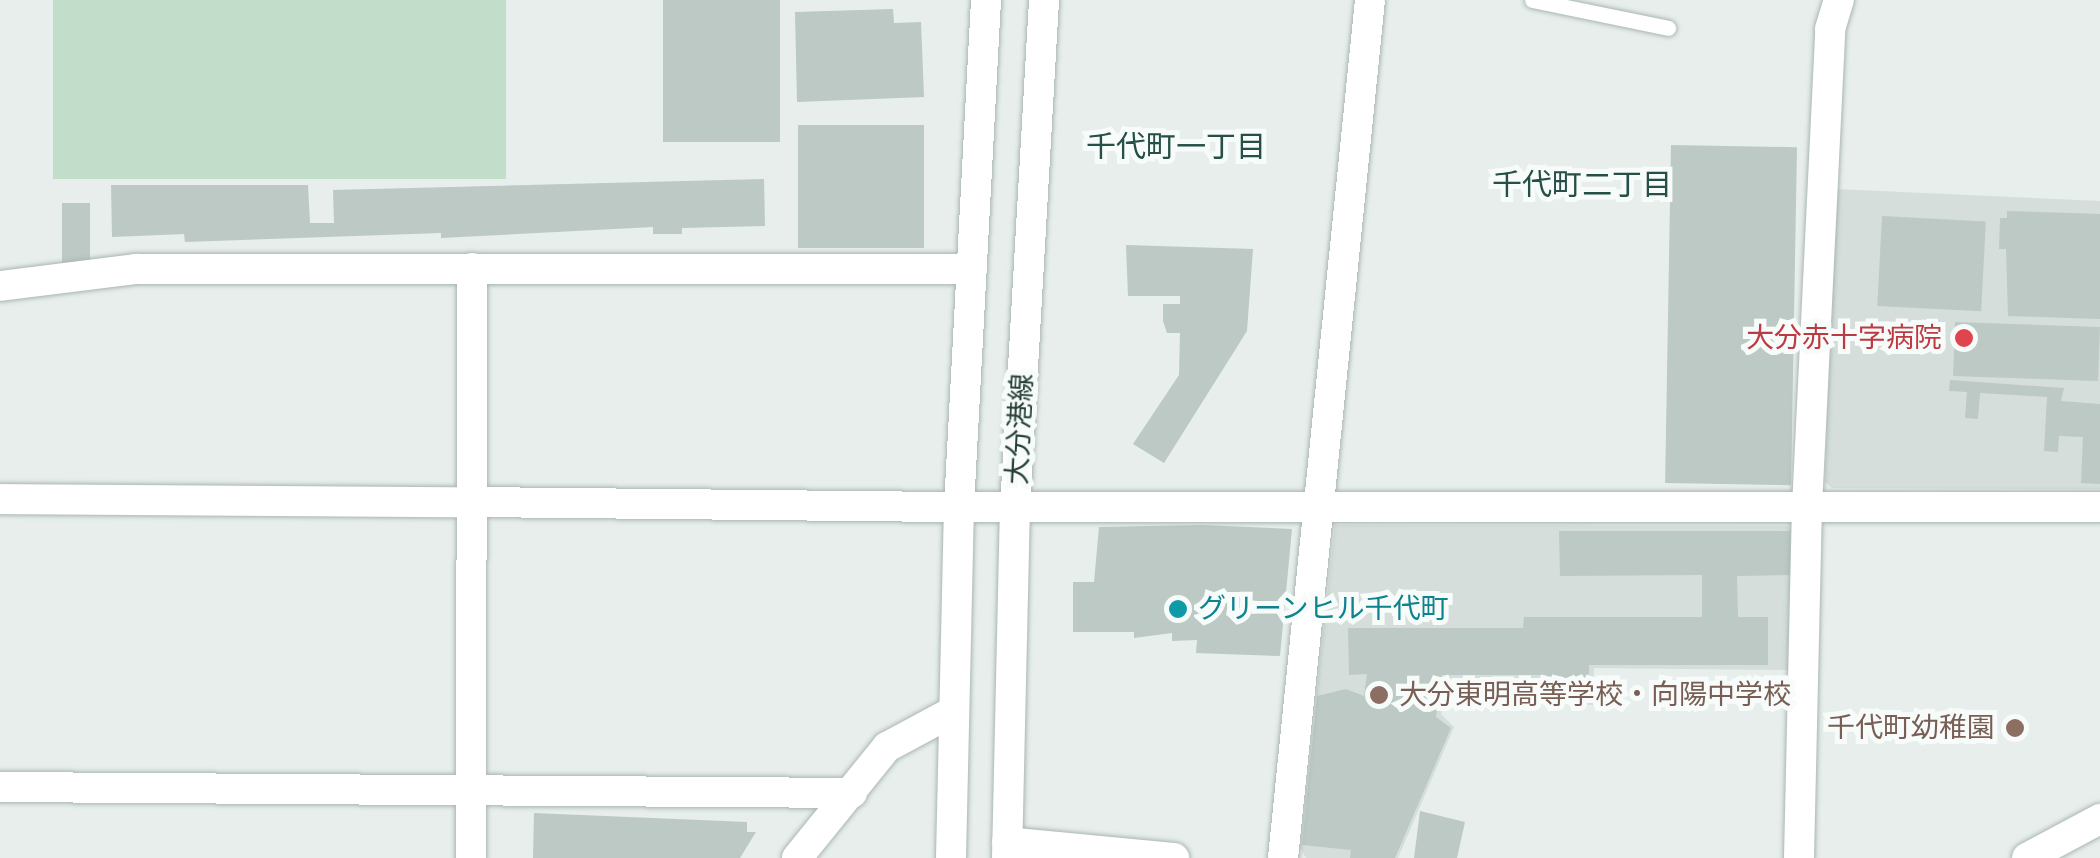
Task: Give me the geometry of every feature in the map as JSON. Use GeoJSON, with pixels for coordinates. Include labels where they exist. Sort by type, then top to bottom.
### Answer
{"type":"FeatureCollection","features":[{"type":"Feature","properties":{"kind":"street","name":"大分港線"},"geometry":{"type":"LineString","coordinates":[[951,851],[960,507],[986,0]]}},
{"type":"Feature","properties":{"kind":"street","name":"大分港線"},"geometry":{"type":"LineString","coordinates":[[1007,850],[1015,508],[1044,0]]}},
{"type":"Feature","properties":{"kind":"street"},"geometry":{"type":"LineString","coordinates":[[1283,858],[1370,0]]}},
{"type":"Feature","properties":{"kind":"street"},"geometry":{"type":"LineString","coordinates":[[1799,858],[1808,507],[1830,29],[1838,0]]}},
{"type":"Feature","properties":{"kind":"street"},"geometry":{"type":"LineString","coordinates":[[471,858],[472,268]]}},
{"type":"Feature","properties":{"kind":"street"},"geometry":{"type":"LineString","coordinates":[[0,286],[136,269],[972,269]]}},
{"type":"Feature","properties":{"kind":"street"},"geometry":{"type":"LineString","coordinates":[[0,499],[1015,508],[2100,507]]}},
{"type":"Feature","properties":{"kind":"street"},"geometry":{"type":"LineString","coordinates":[[797,858],[887,747],[954,711]]}},
{"type":"Feature","properties":{"kind":"street"},"geometry":{"type":"LineString","coordinates":[[0,787],[852,793]]}},
{"type":"Feature","properties":{"kind":"street"},"geometry":{"type":"LineString","coordinates":[[2027,858],[2100,819]]}},
{"type":"Feature","properties":{"kind":"street"},"geometry":{"type":"LineString","coordinates":[[1007,850],[1174,858]]}},
{"type":"Feature","properties":{"kind":"lane"},"geometry":{"type":"LineString","coordinates":[[1532,0],[1668,28]]}},
{"type":"Feature","properties":{"kind":"shaded area","name":"大分赤十字病院"},"geometry":{"type":"Polygon","coordinates":[[[1835,189],[2100,201],[2100,489],[1832,488],[1825,482],[1835,189]]]}},
{"type":"Feature","properties":{"kind":"shaded area","name":"大分東明高等学校・向陽中学校"},"geometry":{"type":"Polygon","coordinates":[[[1335,525],[1788,526],[1797,535],[1791,670],[1594,668],[1593,705],[1547,702],[1540,679],[1446,679],[1441,714],[1454,727],[1398,858],[1306,858],[1300,847],[1335,525]]]}},
{"type":"Feature","properties":{"kind":"green space"},"geometry":{"type":"Polygon","coordinates":[[[53,0],[506,0],[506,179],[53,179],[53,0]]]}},
{"type":"Feature","properties":{"kind":"building"},"geometry":{"type":"Polygon","coordinates":[[[663,0],[780,0],[780,142],[663,142],[663,0]]]}},
{"type":"Feature","properties":{"kind":"building"},"geometry":{"type":"Polygon","coordinates":[[[893,9],[894,23],[921,22],[924,97],[797,102],[795,12],[893,9]]]}},
{"type":"Feature","properties":{"kind":"building"},"geometry":{"type":"Polygon","coordinates":[[[798,125],[924,125],[924,248],[798,248],[798,125]]]}},
{"type":"Feature","properties":{"kind":"building"},"geometry":{"type":"Polygon","coordinates":[[[1671,145],[1797,147],[1791,485],[1665,483],[1671,145]]]}},
{"type":"Feature","properties":{"kind":"building"},"geometry":{"type":"Polygon","coordinates":[[[764,179],[765,226],[682,228],[682,234],[653,234],[653,227],[441,238],[441,233],[185,242],[184,234],[112,237],[111,185],[308,185],[310,223],[334,223],[333,190],[764,179]]]}},
{"type":"Feature","properties":{"kind":"building"},"geometry":{"type":"Polygon","coordinates":[[[62,203],[90,203],[90,264],[62,264],[62,203]]]}},
{"type":"Feature","properties":{"kind":"building"},"geometry":{"type":"Polygon","coordinates":[[[2007,211],[2100,214],[2100,319],[2008,316],[2006,249],[1999,249],[2000,218],[2007,218],[2007,211]]]}},
{"type":"Feature","properties":{"kind":"building"},"geometry":{"type":"Polygon","coordinates":[[[1882,216],[1986,221],[1981,311],[1877,306],[1882,216]]]}},
{"type":"Feature","properties":{"kind":"building"},"geometry":{"type":"Polygon","coordinates":[[[1126,245],[1253,249],[1247,331],[1164,463],[1133,444],[1179,375],[1180,333],[1167,333],[1163,304],[1180,304],[1180,296],[1128,296],[1126,245]]]}},
{"type":"Feature","properties":{"kind":"building"},"geometry":{"type":"Polygon","coordinates":[[[1955,322],[2100,327],[2098,381],[1953,376],[1955,322]]]}},
{"type":"Feature","properties":{"kind":"building"},"geometry":{"type":"Polygon","coordinates":[[[1950,380],[2064,388],[2061,401],[2100,404],[2100,484],[2081,483],[2083,437],[2059,436],[2058,452],[2044,451],[2047,397],[1980,393],[1978,419],[1965,418],[1967,392],[1949,391],[1950,380]]]}},
{"type":"Feature","properties":{"kind":"building","name":"グリーンヒル千代町"},"geometry":{"type":"Polygon","coordinates":[[[1202,525],[1292,529],[1280,656],[1196,653],[1197,640],[1172,641],[1172,633],[1134,638],[1134,632],[1073,632],[1073,582],[1094,582],[1099,527],[1202,525]]]}},
{"type":"Feature","properties":{"kind":"building"},"geometry":{"type":"Polygon","coordinates":[[[1559,531],[1790,531],[1790,575],[1737,576],[1738,617],[1768,617],[1768,665],[1589,665],[1589,681],[1571,680],[1571,688],[1546,687],[1546,675],[1442,675],[1436,717],[1451,728],[1395,858],[1350,858],[1351,850],[1302,845],[1317,696],[1346,689],[1364,696],[1367,674],[1349,675],[1348,628],[1523,628],[1524,617],[1702,617],[1702,575],[1560,576],[1559,531]]]}},
{"type":"Feature","properties":{"kind":"building"},"geometry":{"type":"Polygon","coordinates":[[[1420,811],[1465,822],[1457,858],[1414,858],[1420,811]]]}},
{"type":"Feature","properties":{"kind":"building"},"geometry":{"type":"Polygon","coordinates":[[[534,813],[747,822],[747,832],[756,832],[740,858],[533,858],[534,813]]]}},
{"type":"Feature","properties":{"kind":"place","name":"大分赤十字病院"},"geometry":{"type":"Point","coordinates":[1964,338]}},
{"type":"Feature","properties":{"kind":"place","name":"グリーンヒル千代町"},"geometry":{"type":"Point","coordinates":[1178,609]}},
{"type":"Feature","properties":{"kind":"place","name":"大分東明高等学校・向陽中学校"},"geometry":{"type":"Point","coordinates":[1379,695]}},
{"type":"Feature","properties":{"kind":"place","name":"千代町幼稚園"},"geometry":{"type":"Point","coordinates":[2015,728]}},
{"type":"Feature","properties":{"kind":"district","name":"千代町一丁目"},"geometry":{"type":"Point","coordinates":[1176,148]}},
{"type":"Feature","properties":{"kind":"district","name":"千代町二丁目"},"geometry":{"type":"Point","coordinates":[1582,186]}}]}
